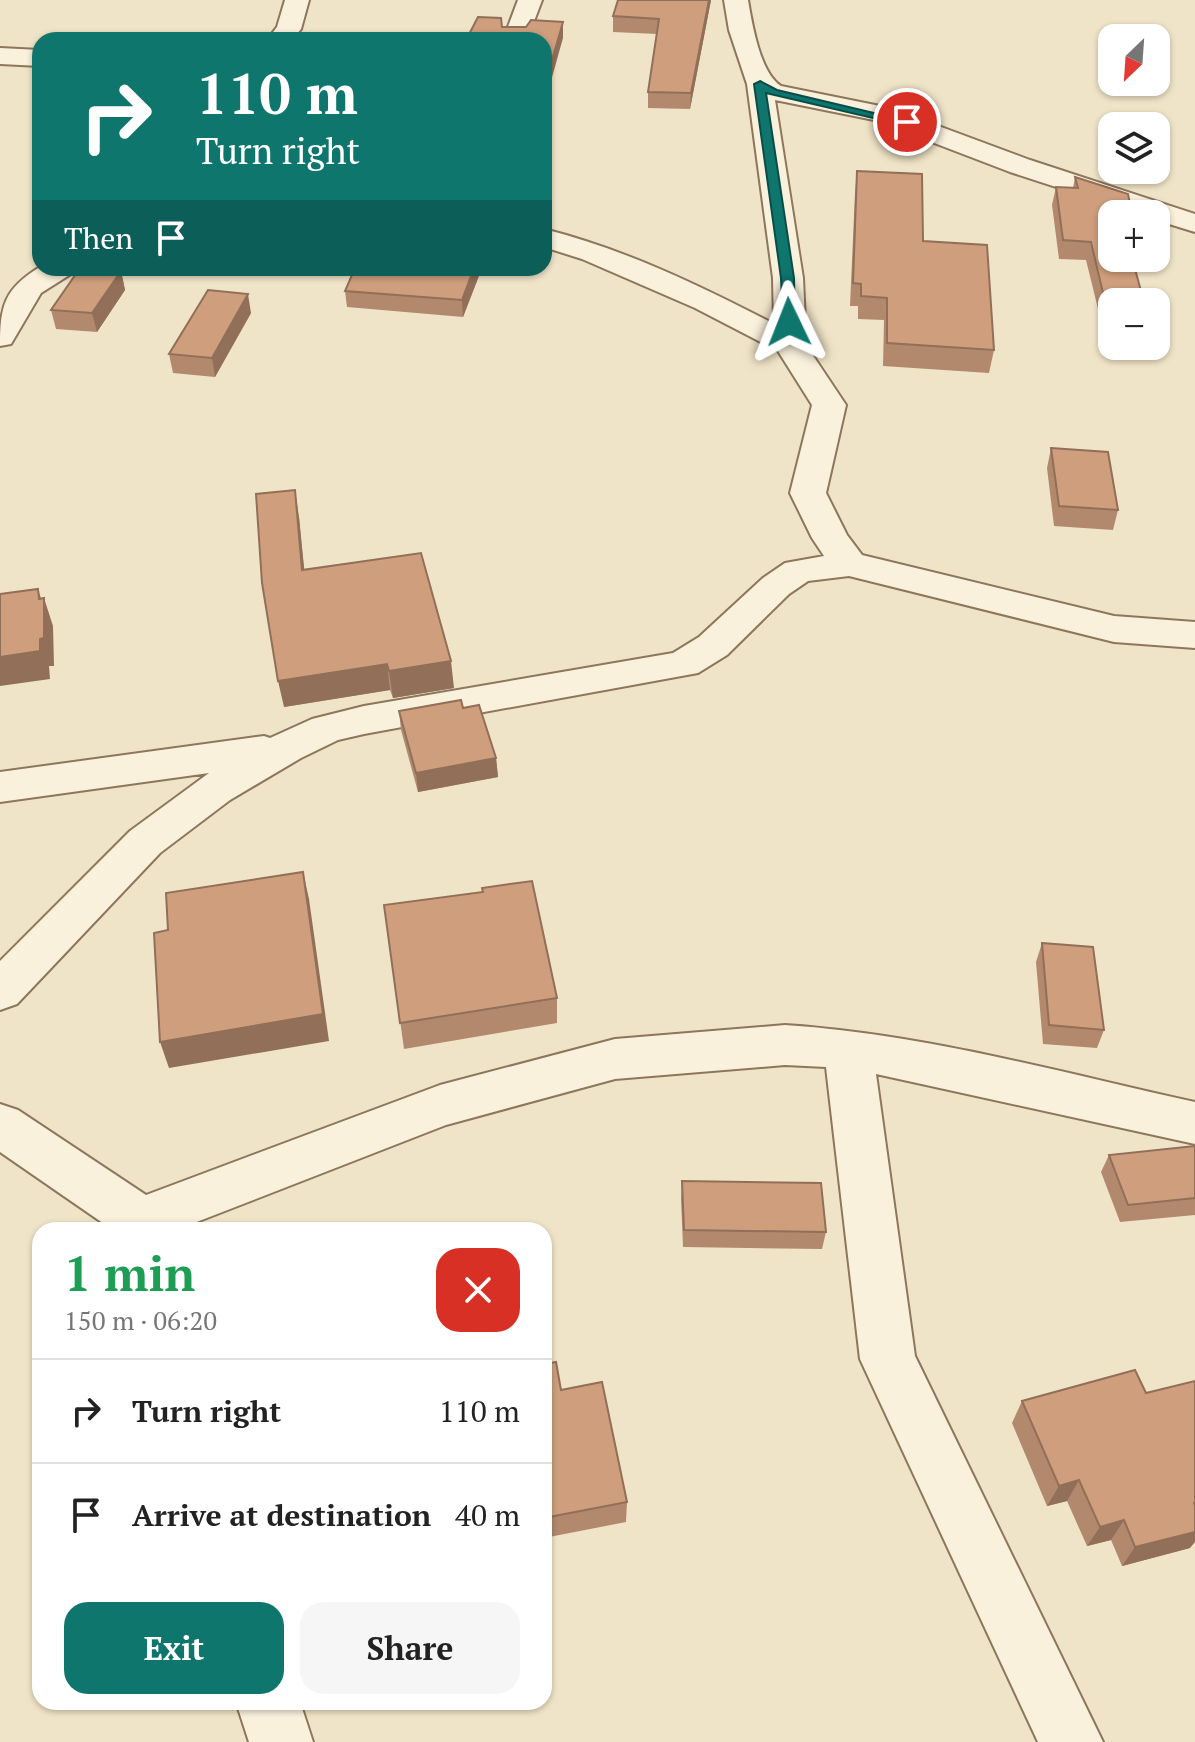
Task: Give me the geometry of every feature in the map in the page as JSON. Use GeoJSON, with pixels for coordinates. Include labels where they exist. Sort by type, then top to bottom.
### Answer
{"type":"FeatureCollection","features":[{"type":"Feature","properties":{"kind":"street"},"geometry":{"type":"LineString","coordinates":[[286,32],[297,0]]}},
{"type":"Feature","properties":{"kind":"street"},"geometry":{"type":"LineString","coordinates":[[518,32],[530,0]]}},
{"type":"Feature","properties":{"kind":"street"},"geometry":{"type":"LineString","coordinates":[[736,0],[741,30],[760,84],[788,278],[790,345]]}},
{"type":"Feature","properties":{"kind":"street"},"geometry":{"type":"LineString","coordinates":[[0,56],[32,58]]}},
{"type":"Feature","properties":{"kind":"street"},"geometry":{"type":"LineString","coordinates":[[760,84],[773,92],[907,122],[1020,166],[1195,223]]}},
{"type":"Feature","properties":{"kind":"street"},"geometry":{"type":"LineString","coordinates":[[552,240],[592,253],[706,301],[790,345],[829,405],[808,493],[830,538],[849,564]]}},
{"type":"Feature","properties":{"kind":"street"},"geometry":{"type":"LineString","coordinates":[[0,337],[29,287],[47,276]]}},
{"type":"Feature","properties":{"kind":"street"},"geometry":{"type":"LineString","coordinates":[[2,981],[145,842],[215,789],[286,748],[326,729],[364,720],[684,664],[713,646],[776,586],[798,571],[849,564],[1114,629],[1192,636]]}},
{"type":"Feature","properties":{"kind":"street"},"geometry":{"type":"LineString","coordinates":[[0,787],[286,748]]}},
{"type":"Feature","properties":{"kind":"street"},"geometry":{"type":"LineString","coordinates":[[150,1222],[440,1106],[615,1059],[785,1045],[848,1049],[929,1063],[1195,1123]]}},
{"type":"Feature","properties":{"kind":"street"},"geometry":{"type":"LineString","coordinates":[[848,1049],[888,1359],[1071,1742]]}},
{"type":"Feature","properties":{"kind":"street"},"geometry":{"type":"LineString","coordinates":[[0,1125],[138,1222]]}},
{"type":"Feature","properties":{"kind":"street"},"geometry":{"type":"LineString","coordinates":[[271,1710],[281,1742]]}},
{"type":"Feature","properties":{"kind":"building"},"geometry":{"type":"Polygon","coordinates":[[[618,0],[709,0],[691,93],[648,92],[659,19],[613,16],[618,0]]]}},
{"type":"Feature","properties":{"kind":"building"},"geometry":{"type":"Polygon","coordinates":[[[478,17],[501,18],[502,27],[526,27],[531,20],[563,22],[552,60],[552,32],[470,32],[478,17]]]}},
{"type":"Feature","properties":{"kind":"building"},"geometry":{"type":"Polygon","coordinates":[[[857,171],[922,174],[923,241],[987,245],[994,350],[887,343],[887,298],[861,296],[861,284],[853,283],[857,171]]]}},
{"type":"Feature","properties":{"kind":"building"},"geometry":{"type":"Polygon","coordinates":[[[1075,177],[1128,194],[1129,200],[1098,200],[1098,272],[1091,242],[1063,240],[1056,187],[1078,188],[1075,177]]]}},
{"type":"Feature","properties":{"kind":"building"},"geometry":{"type":"Polygon","coordinates":[[[1098,272],[1136,272],[1140,288],[1102,288],[1098,272]]]}},
{"type":"Feature","properties":{"kind":"building"},"geometry":{"type":"Polygon","coordinates":[[[74,276],[118,276],[92,313],[51,310],[74,276]]]}},
{"type":"Feature","properties":{"kind":"building"},"geometry":{"type":"Polygon","coordinates":[[[352,276],[471,276],[462,300],[345,291],[352,276]]]}},
{"type":"Feature","properties":{"kind":"building"},"geometry":{"type":"Polygon","coordinates":[[[208,290],[248,294],[212,358],[169,354],[208,290]]]}},
{"type":"Feature","properties":{"kind":"building"},"geometry":{"type":"Polygon","coordinates":[[[1051,448],[1108,452],[1118,510],[1059,506],[1051,448]]]}},
{"type":"Feature","properties":{"kind":"building"},"geometry":{"type":"Polygon","coordinates":[[[295,490],[302,570],[421,553],[451,661],[389,671],[387,664],[278,681],[262,583],[256,494],[295,490]]]}},
{"type":"Feature","properties":{"kind":"building"},"geometry":{"type":"Polygon","coordinates":[[[38,589],[39,599],[44,598],[44,638],[40,639],[40,651],[0,657],[0,594],[38,589]]]}},
{"type":"Feature","properties":{"kind":"building"},"geometry":{"type":"Polygon","coordinates":[[[461,700],[463,708],[479,705],[496,758],[416,773],[399,711],[461,700]]]}},
{"type":"Feature","properties":{"kind":"building"},"geometry":{"type":"Polygon","coordinates":[[[303,872],[323,1014],[160,1042],[154,933],[168,930],[166,893],[303,872]]]}},
{"type":"Feature","properties":{"kind":"building"},"geometry":{"type":"Polygon","coordinates":[[[532,881],[557,998],[400,1023],[384,905],[483,892],[482,888],[532,881]]]}},
{"type":"Feature","properties":{"kind":"building"},"geometry":{"type":"Polygon","coordinates":[[[1042,943],[1093,947],[1104,1030],[1049,1025],[1042,943]]]}},
{"type":"Feature","properties":{"kind":"building"},"geometry":{"type":"Polygon","coordinates":[[[1195,1146],[1195,1198],[1128,1205],[1109,1155],[1195,1146]]]}},
{"type":"Feature","properties":{"kind":"building"},"geometry":{"type":"Polygon","coordinates":[[[682,1181],[821,1183],[826,1232],[684,1230],[682,1181]]]}},
{"type":"Feature","properties":{"kind":"building"},"geometry":{"type":"Polygon","coordinates":[[[556,1362],[561,1390],[602,1382],[627,1502],[552,1516],[552,1363],[556,1362]]]}},
{"type":"Feature","properties":{"kind":"building"},"geometry":{"type":"Polygon","coordinates":[[[1135,1370],[1146,1393],[1195,1381],[1195,1532],[1135,1547],[1124,1520],[1100,1527],[1079,1480],[1059,1486],[1022,1401],[1135,1370]]]}},
{"type":"Feature","properties":{"kind":"route"},"geometry":{"type":"LineString","coordinates":[[789,322],[788,278],[760,84],[773,92],[823,105],[881,114],[907,122]]}}]}
